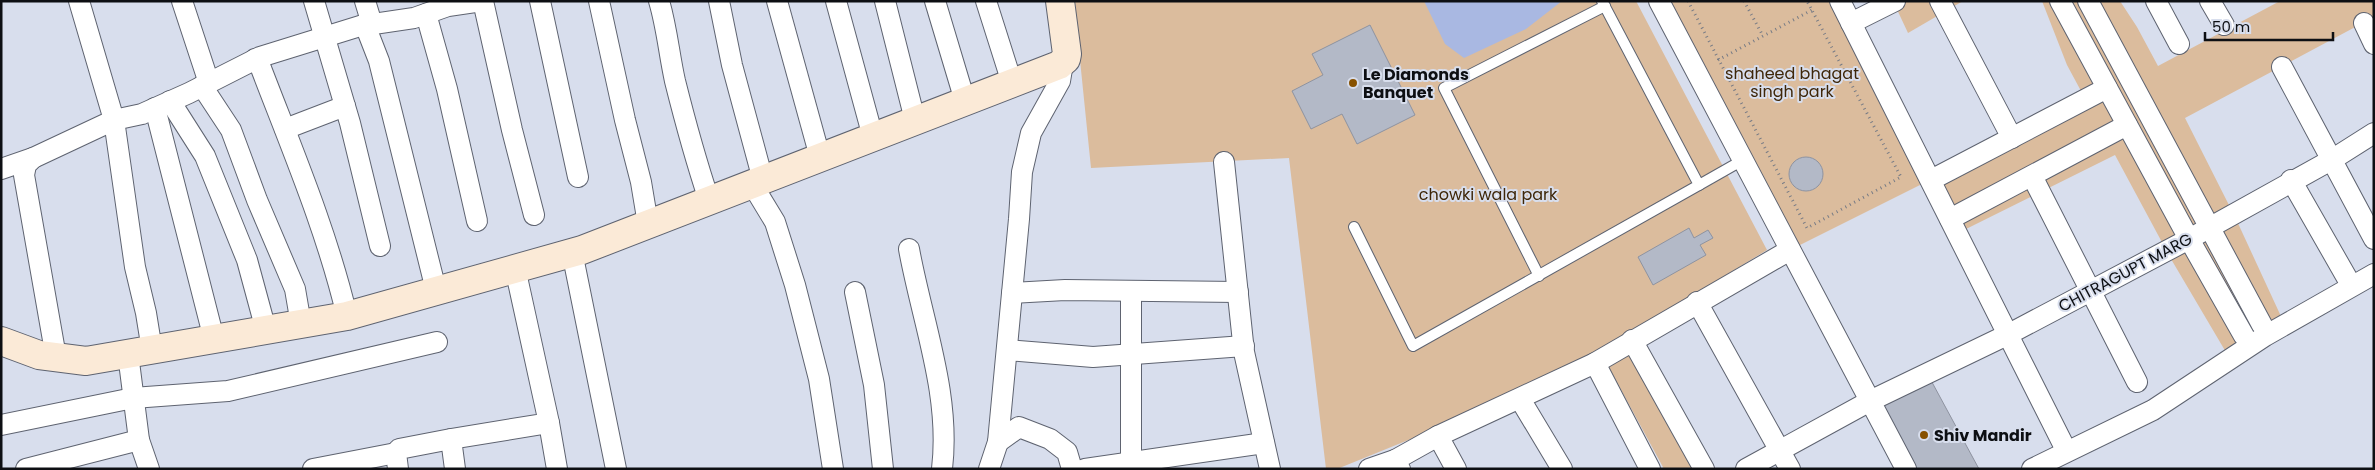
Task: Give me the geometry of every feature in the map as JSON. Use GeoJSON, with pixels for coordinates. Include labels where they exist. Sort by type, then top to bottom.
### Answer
{"type":"FeatureCollection","features":[{"type":"Feature","properties":{"kind":"street"},"geometry":{"type":"LineString","coordinates":[[79,1],[114,120],[135,267],[146,313],[133,398],[139,440],[149,469]]}},
{"type":"Feature","properties":{"kind":"street"},"geometry":{"type":"LineString","coordinates":[[182,1],[206,85],[231,130],[257,200],[295,289],[301,324]]}},
{"type":"Feature","properties":{"kind":"street"},"geometry":{"type":"LineString","coordinates":[[314,1],[345,106],[380,246]]}},
{"type":"Feature","properties":{"kind":"street"},"geometry":{"type":"LineString","coordinates":[[365,1],[369,24],[436,290]]}},
{"type":"Feature","properties":{"kind":"street"},"geometry":{"type":"LineString","coordinates":[[1,169],[33,158],[114,120],[163,105],[255,59],[369,24],[414,18],[427,9],[483,1],[512,130],[534,215]]}},
{"type":"Feature","properties":{"kind":"street"},"geometry":{"type":"LineString","coordinates":[[540,1],[578,177]]}},
{"type":"Feature","properties":{"kind":"street"},"geometry":{"type":"LineString","coordinates":[[599,1],[625,120],[641,182],[648,224]]}},
{"type":"Feature","properties":{"kind":"street"},"geometry":{"type":"LineString","coordinates":[[659,1],[667,29],[675,79],[697,166],[709,200]]}},
{"type":"Feature","properties":{"kind":"street"},"geometry":{"type":"LineString","coordinates":[[719,1],[757,182],[775,222],[795,285],[819,379],[833,469]]}},
{"type":"Feature","properties":{"kind":"street"},"geometry":{"type":"LineString","coordinates":[[777,1],[820,157]]}},
{"type":"Feature","properties":{"kind":"street"},"geometry":{"type":"LineString","coordinates":[[836,1],[873,137]]}},
{"type":"Feature","properties":{"kind":"street"},"geometry":{"type":"LineString","coordinates":[[885,1],[915,120]]}},
{"type":"Feature","properties":{"kind":"street"},"geometry":{"type":"LineString","coordinates":[[935,1],[965,101]]}},
{"type":"Feature","properties":{"kind":"street"},"geometry":{"type":"LineString","coordinates":[[986,1],[1012,83]]}},
{"type":"Feature","properties":{"kind":"street"},"geometry":{"type":"LineString","coordinates":[[989,469],[998,442],[1022,172],[1031,134],[1060,81],[1063,63],[1067,54],[1060,1]]}},
{"type":"Feature","properties":{"kind":"street"},"geometry":{"type":"LineString","coordinates":[[1659,1],[1906,469]]}},
{"type":"Feature","properties":{"kind":"street"},"geometry":{"type":"LineString","coordinates":[[1840,1],[2066,450]]}},
{"type":"Feature","properties":{"kind":"street"},"geometry":{"type":"LineString","coordinates":[[1851,23],[1895,1]]}},
{"type":"Feature","properties":{"kind":"street"},"geometry":{"type":"LineString","coordinates":[[1940,1],[2012,138]]}},
{"type":"Feature","properties":{"kind":"street"},"geometry":{"type":"LineString","coordinates":[[2060,1],[2188,239],[2244,336]]}},
{"type":"Feature","properties":{"kind":"street"},"geometry":{"type":"LineString","coordinates":[[2088,1],[2262,325]]}},
{"type":"Feature","properties":{"kind":"street"},"geometry":{"type":"LineString","coordinates":[[2156,1],[2179,44]]}},
{"type":"Feature","properties":{"kind":"street"},"geometry":{"type":"LineString","coordinates":[[2210,1],[2224,24]]}},
{"type":"Feature","properties":{"kind":"street"},"geometry":{"type":"LineString","coordinates":[[427,9],[477,221]]}},
{"type":"Feature","properties":{"kind":"street"},"geometry":{"type":"LineString","coordinates":[[2364,23],[2374,44]]}},
{"type":"Feature","properties":{"kind":"street"},"geometry":{"type":"LineString","coordinates":[[255,59],[259,63],[285,129],[330,250],[347,316]]}},
{"type":"Feature","properties":{"kind":"street"},"geometry":{"type":"LineString","coordinates":[[1,341],[39,355],[86,361],[347,316],[572,252],[1063,63]]}},
{"type":"Feature","properties":{"kind":"street"},"geometry":{"type":"LineString","coordinates":[[2282,67],[2333,158],[2374,239]]}},
{"type":"Feature","properties":{"kind":"street"},"geometry":{"type":"LineString","coordinates":[[1930,180],[2107,88]]}},
{"type":"Feature","properties":{"kind":"street"},"geometry":{"type":"LineString","coordinates":[[163,105],[205,156],[246,260],[266,330]]}},
{"type":"Feature","properties":{"kind":"street"},"geometry":{"type":"LineString","coordinates":[[163,105],[214,339]]}},
{"type":"Feature","properties":{"kind":"street"},"geometry":{"type":"LineString","coordinates":[[285,129],[345,106]]}},
{"type":"Feature","properties":{"kind":"street"},"geometry":{"type":"LineString","coordinates":[[1950,219],[2127,125]]}},
{"type":"Feature","properties":{"kind":"street","name":"CHITRAGUPT MARG"},"geometry":{"type":"LineString","coordinates":[[1746,469],[1870,401],[2009,334],[2209,228],[2373,135]]}},
{"type":"Feature","properties":{"kind":"street"},"geometry":{"type":"LineString","coordinates":[[33,158],[26,165],[24,175],[56,358]]}},
{"type":"Feature","properties":{"kind":"street"},"geometry":{"type":"LineString","coordinates":[[1224,162],[1244,346],[1270,469]]}},
{"type":"Feature","properties":{"kind":"street"},"geometry":{"type":"LineString","coordinates":[[2032,176],[2137,382]]}},
{"type":"Feature","properties":{"kind":"street"},"geometry":{"type":"LineString","coordinates":[[2291,180],[2351,285]]}},
{"type":"Feature","properties":{"kind":"street"},"geometry":{"type":"LineString","coordinates":[[909,249],[940,390],[944,455],[942,469]]}},
{"type":"Feature","properties":{"kind":"street"},"geometry":{"type":"LineString","coordinates":[[1369,469],[1397,464],[1438,436],[1595,363],[1697,302],[1790,250]]}},
{"type":"Feature","properties":{"kind":"street"},"geometry":{"type":"LineString","coordinates":[[572,252],[616,469]]}},
{"type":"Feature","properties":{"kind":"street"},"geometry":{"type":"LineString","coordinates":[[515,268],[558,469]]}},
{"type":"Feature","properties":{"kind":"street"},"geometry":{"type":"LineString","coordinates":[[2032,469],[2066,450],[2153,410],[2265,336],[2351,285],[2374,274]]}},
{"type":"Feature","properties":{"kind":"street"},"geometry":{"type":"LineString","coordinates":[[1130,466],[1132,291]]}},
{"type":"Feature","properties":{"kind":"street"},"geometry":{"type":"LineString","coordinates":[[855,292],[874,385],[883,469]]}},
{"type":"Feature","properties":{"kind":"street"},"geometry":{"type":"LineString","coordinates":[[1012,293],[1238,292]]}},
{"type":"Feature","properties":{"kind":"street"},"geometry":{"type":"LineString","coordinates":[[1697,302],[1790,469]]}},
{"type":"Feature","properties":{"kind":"street"},"geometry":{"type":"LineString","coordinates":[[1632,340],[1704,469]]}},
{"type":"Feature","properties":{"kind":"street"},"geometry":{"type":"LineString","coordinates":[[1,425],[133,398],[228,391],[437,342]]}},
{"type":"Feature","properties":{"kind":"street"},"geometry":{"type":"LineString","coordinates":[[1007,350],[1093,357],[1244,346]]}},
{"type":"Feature","properties":{"kind":"street"},"geometry":{"type":"LineString","coordinates":[[1595,363],[1650,469]]}},
{"type":"Feature","properties":{"kind":"street"},"geometry":{"type":"LineString","coordinates":[[1520,399],[1562,469]]}},
{"type":"Feature","properties":{"kind":"street"},"geometry":{"type":"LineString","coordinates":[[313,469],[397,461],[398,450],[410,446],[549,423]]}},
{"type":"Feature","properties":{"kind":"street"},"geometry":{"type":"LineString","coordinates":[[998,442],[1019,427],[1050,440],[1067,452],[1072,469]]}},
{"type":"Feature","properties":{"kind":"street"},"geometry":{"type":"LineString","coordinates":[[1438,436],[1456,469]]}},
{"type":"Feature","properties":{"kind":"street"},"geometry":{"type":"LineString","coordinates":[[451,439],[455,469]]}},
{"type":"Feature","properties":{"kind":"street"},"geometry":{"type":"LineString","coordinates":[[26,469],[139,440]]}},
{"type":"Feature","properties":{"kind":"street"},"geometry":{"type":"LineString","coordinates":[[1085,469],[1130,466],[1264,443]]}},
{"type":"Feature","properties":{"kind":"lane"},"geometry":{"type":"LineString","coordinates":[[1538,276],[1444,88],[1604,4],[1699,185]]}},
{"type":"Feature","properties":{"kind":"lane"},"geometry":{"type":"LineString","coordinates":[[1354,227],[1413,346],[1743,160]]}},
{"type":"Feature","properties":{"kind":"path"},"geometry":{"type":"LineString","coordinates":[[1688,1],[1807,228],[1901,178],[1807,1]]}},
{"type":"Feature","properties":{"kind":"path"},"geometry":{"type":"LineString","coordinates":[[1744,1],[1763,36]]}},
{"type":"Feature","properties":{"kind":"path"},"geometry":{"type":"LineString","coordinates":[[1718,60],[1812,10]]}},
{"type":"Feature","properties":{"kind":"green space","name":"chowki wala park"},"geometry":{"type":"Polygon","coordinates":[[[1074,1],[1636,1],[1767,250],[1549,383],[1337,469],[1326,469],[1289,158],[1091,168],[1074,1]]]}},
{"type":"Feature","properties":{"kind":"green space","name":"shaheed bhagat singh park"},"geometry":{"type":"Polygon","coordinates":[[[1659,1],[1840,1],[1931,180],[2088,104],[2067,65],[2042,1],[2120,1],[2137,27],[2158,66],[2280,1],[2374,1],[2374,17],[2185,118],[2236,219],[2285,325],[2230,359],[2171,259],[2115,155],[1958,233],[1930,180],[1790,250],[1659,1]]]}},
{"type":"Feature","properties":{"kind":"green space"},"geometry":{"type":"Polygon","coordinates":[[[1893,1],[1963,1],[1908,33],[1893,1]]]}},
{"type":"Feature","properties":{"kind":"green space"},"geometry":{"type":"Polygon","coordinates":[[[1636,350],[1698,469],[1664,469],[1607,364],[1636,350]]]}},
{"type":"Feature","properties":{"kind":"water"},"geometry":{"type":"Polygon","coordinates":[[[1424,1],[1562,1],[1526,29],[1464,58],[1445,44],[1424,1]]]}},
{"type":"Feature","properties":{"kind":"building","name":"Le Diamonds Banquet"},"geometry":{"type":"Polygon","coordinates":[[[1370,25],[1415,115],[1357,144],[1342,114],[1311,129],[1292,91],[1323,75],[1312,54],[1370,25]]]}},
{"type":"Feature","properties":{"kind":"building"},"geometry":{"type":"Polygon","coordinates":[[[1806,157],[1813,158],[1818,162],[1822,167],[1822,181],[1818,186],[1813,190],[1806,191],[1799,190],[1794,186],[1790,181],[1789,174],[1790,167],[1794,162],[1799,158],[1806,157]]]}},
{"type":"Feature","properties":{"kind":"building"},"geometry":{"type":"Polygon","coordinates":[[[1689,228],[1694,238],[1708,230],[1713,238],[1700,245],[1706,255],[1653,285],[1638,257],[1689,228]]]}},
{"type":"Feature","properties":{"kind":"building","name":"Shiv Mandir"},"geometry":{"type":"Polygon","coordinates":[[[1927,373],[1979,469],[1906,469],[1870,401],[1927,373]]]}},
{"type":"Feature","properties":{"kind":"place","name":"Le Diamonds Banquet"},"geometry":{"type":"Point","coordinates":[1353,83]}},
{"type":"Feature","properties":{"kind":"place","name":"Shiv Mandir"},"geometry":{"type":"Point","coordinates":[1924,435]}}]}
